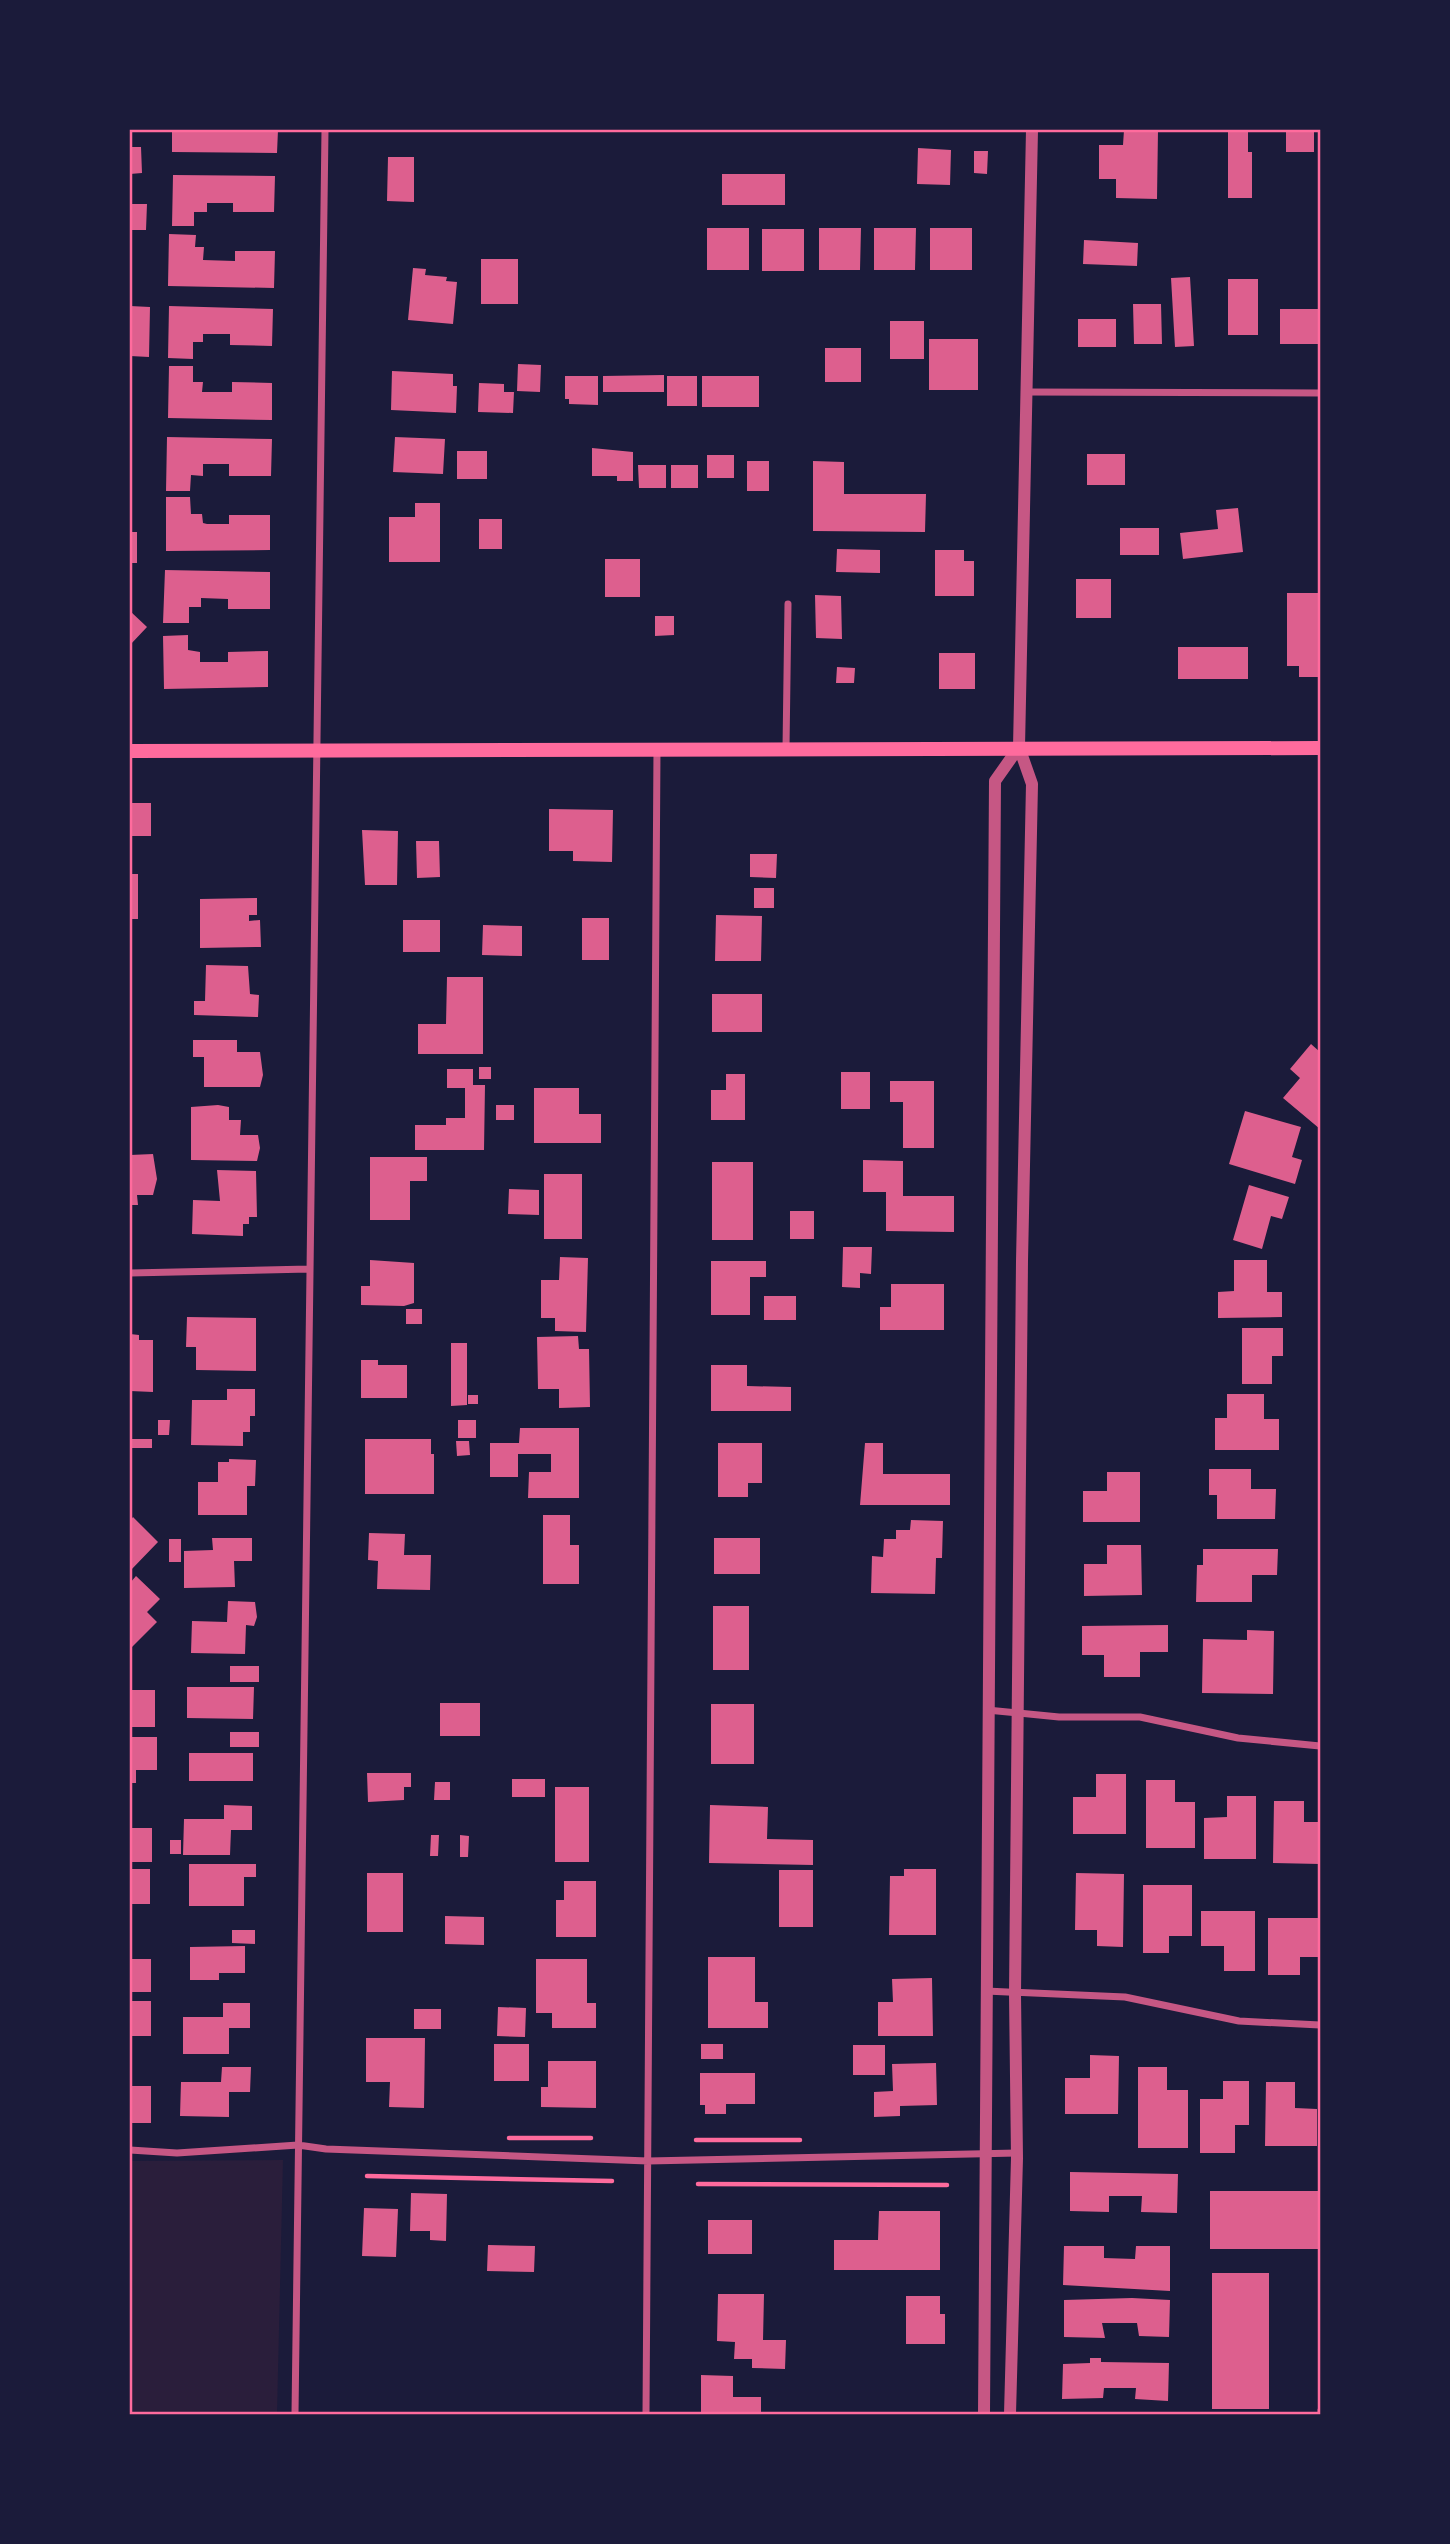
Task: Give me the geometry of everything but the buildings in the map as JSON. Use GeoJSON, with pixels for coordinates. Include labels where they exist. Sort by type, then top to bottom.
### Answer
{"type":"FeatureCollection","features":[{"type":"Feature","properties":{"kind":"main road"},"geometry":{"type":"LineString","coordinates":[[130,751],[1321,748]]}},
{"type":"Feature","properties":{"kind":"street"},"geometry":{"type":"LineString","coordinates":[[295,2414],[324,130]]}},
{"type":"Feature","properties":{"kind":"street"},"geometry":{"type":"LineString","coordinates":[[1010,2414],[1017,2153],[1015,1994],[1020,1714],[1022,1247],[1032,784],[1019,747],[1032,130]]}},
{"type":"Feature","properties":{"kind":"street"},"geometry":{"type":"LineString","coordinates":[[1026,392],[1321,393]]}},
{"type":"Feature","properties":{"kind":"street"},"geometry":{"type":"LineString","coordinates":[[786,748],[788,604]]}},
{"type":"Feature","properties":{"kind":"street"},"geometry":{"type":"LineString","coordinates":[[984,2414],[995,781],[1019,747]]}},
{"type":"Feature","properties":{"kind":"street"},"geometry":{"type":"LineString","coordinates":[[646,2414],[657,748]]}},
{"type":"Feature","properties":{"kind":"street"},"geometry":{"type":"LineString","coordinates":[[130,1273],[309,1269]]}},
{"type":"Feature","properties":{"kind":"street"},"geometry":{"type":"LineString","coordinates":[[987,1710],[1020,1714],[1140,1717],[1238,1738],[1321,1746]]}},
{"type":"Feature","properties":{"kind":"street"},"geometry":{"type":"LineString","coordinates":[[985,1991],[1125,1997],[1239,2021],[1321,2025]]}},
{"type":"Feature","properties":{"kind":"street"},"geometry":{"type":"LineString","coordinates":[[130,2150],[177,2153],[298,2145],[326,2150],[648,2161],[1017,2153]]}},
{"type":"Feature","properties":{"kind":"path"},"geometry":{"type":"LineString","coordinates":[[497,2138],[591,2138]]}},
{"type":"Feature","properties":{"kind":"path"},"geometry":{"type":"LineString","coordinates":[[367,2176],[612,2181]]}},
{"type":"Feature","properties":{"kind":"path"},"geometry":{"type":"LineString","coordinates":[[698,2184],[947,2185]]}},
{"type":"Feature","properties":{"kind":"shaded area"},"geometry":{"type":"Polygon","coordinates":[[[283,2160],[277,2414],[130,2414],[130,2161],[283,2160]]]}}]}
